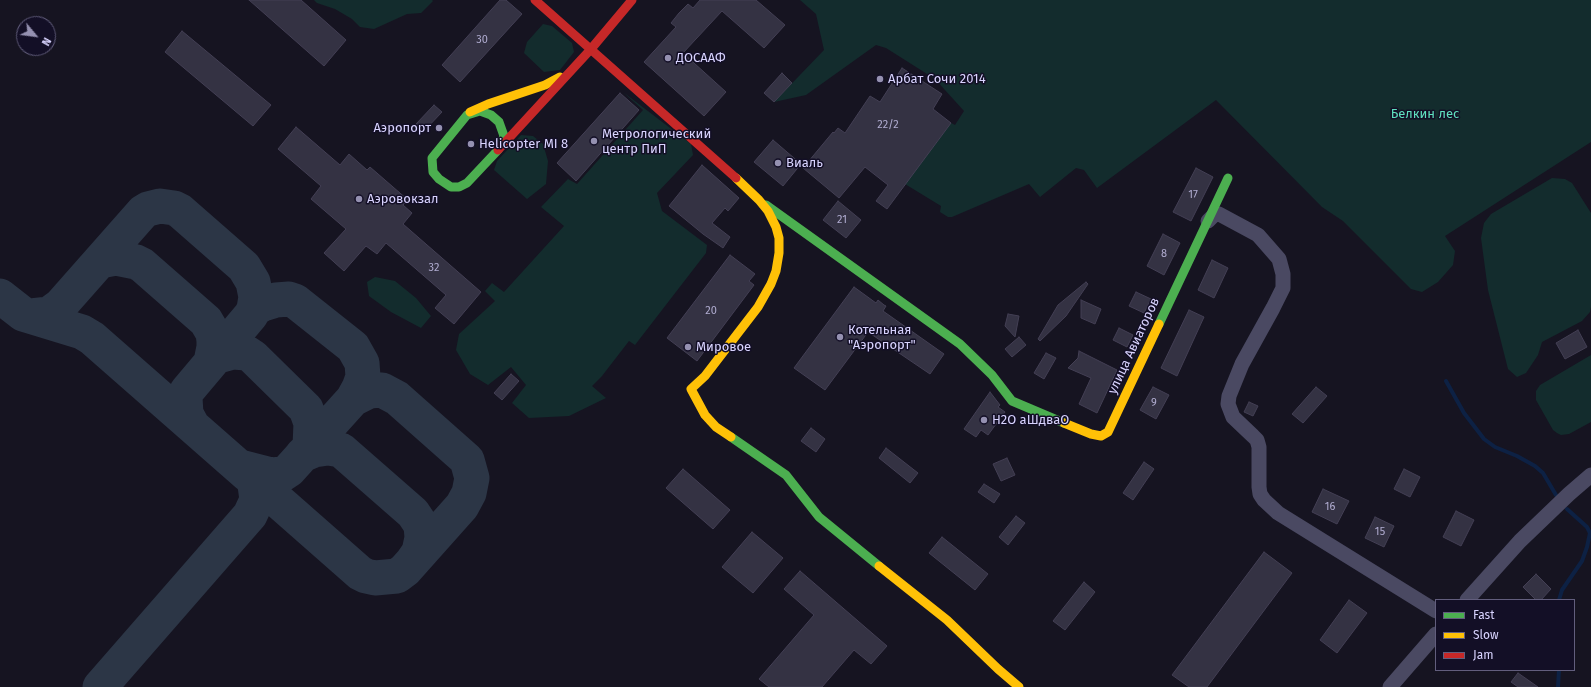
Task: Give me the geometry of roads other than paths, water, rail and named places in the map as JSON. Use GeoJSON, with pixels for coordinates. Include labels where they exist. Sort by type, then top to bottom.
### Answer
{"type":"FeatureCollection","features":[{"type":"Feature","properties":{"kind":"street"},"geometry":{"type":"LineString","coordinates":[[535,0],[759,200],[772,218],[779,238],[779,253],[776,271],[771,284],[758,307],[705,376],[691,389],[705,415],[716,427],[786,475],[819,517],[947,620],[1019,687]]}},
{"type":"Feature","properties":{"kind":"street"},"geometry":{"type":"LineString","coordinates":[[574,68],[545,85],[473,110],[467,115],[432,158],[431,165],[433,172],[439,180],[451,187],[459,187],[467,183],[574,68],[632,0]]}},
{"type":"Feature","properties":{"kind":"street"},"geometry":{"type":"LineString","coordinates":[[467,115],[485,112],[499,122],[504,136],[498,150]]}},
{"type":"Feature","properties":{"kind":"street","name":"улица Авиаторов"},"geometry":{"type":"LineString","coordinates":[[759,200],[960,344],[992,375],[1012,401],[1091,434],[1101,436],[1108,432],[1228,178]]}},
{"type":"Feature","properties":{"kind":"street"},"geometry":{"type":"LineString","coordinates":[[1208,221],[1214,215],[1219,214],[1258,235],[1279,259],[1283,274],[1282,288],[1273,308],[1242,364],[1229,396],[1228,404],[1233,417],[1253,436],[1259,447],[1260,494],[1264,500],[1278,513],[1435,610]]}},
{"type":"Feature","properties":{"kind":"street"},"geometry":{"type":"LineString","coordinates":[[1468,599],[1520,542],[1569,494],[1591,475]]}},
{"type":"Feature","properties":{"kind":"street"},"geometry":{"type":"LineString","coordinates":[[1390,687],[1435,635]]}},
{"type":"Feature","properties":{"kind":"waterway"},"geometry":{"type":"LineString","coordinates":[[1446,381],[1464,413],[1484,439],[1495,447],[1517,456],[1535,466],[1543,473],[1556,495]]}},
{"type":"Feature","properties":{"kind":"waterway"},"geometry":{"type":"LineString","coordinates":[[1559,599],[1562,590],[1582,561],[1590,533],[1587,527],[1567,509]]}},
{"type":"Feature","properties":{"kind":"waterway"},"geometry":{"type":"LineString","coordinates":[[1558,687],[1559,671]]}},
{"type":"Feature","properties":{"kind":"place","name":"ДОСААФ"},"geometry":{"type":"Point","coordinates":[668,58]}},
{"type":"Feature","properties":{"kind":"place","name":"Арбат Сочи 2014"},"geometry":{"type":"Point","coordinates":[880,79]}},
{"type":"Feature","properties":{"kind":"place","name":"Аэропорт"},"geometry":{"type":"Point","coordinates":[439,128]}},
{"type":"Feature","properties":{"kind":"place","name":"Метрологический центр ПиП"},"geometry":{"type":"Point","coordinates":[594,141]}},
{"type":"Feature","properties":{"kind":"place","name":"Helicopter MI 8"},"geometry":{"type":"Point","coordinates":[471,144]}},
{"type":"Feature","properties":{"kind":"place","name":"Виаль"},"geometry":{"type":"Point","coordinates":[778,163]}},
{"type":"Feature","properties":{"kind":"place","name":"Аэровокзал"},"geometry":{"type":"Point","coordinates":[359,199]}},
{"type":"Feature","properties":{"kind":"place","name":"Котельная \"Аэропорт\""},"geometry":{"type":"Point","coordinates":[840,337]}},
{"type":"Feature","properties":{"kind":"place","name":"Мировое"},"geometry":{"type":"Point","coordinates":[688,347]}},
{"type":"Feature","properties":{"kind":"place","name":"H2O аШдваО"},"geometry":{"type":"Point","coordinates":[984,420]}},
{"type":"Feature","properties":{"kind":"park label","name":"Белкин лес"},"geometry":{"type":"Point","coordinates":[1425,114]}}]}
